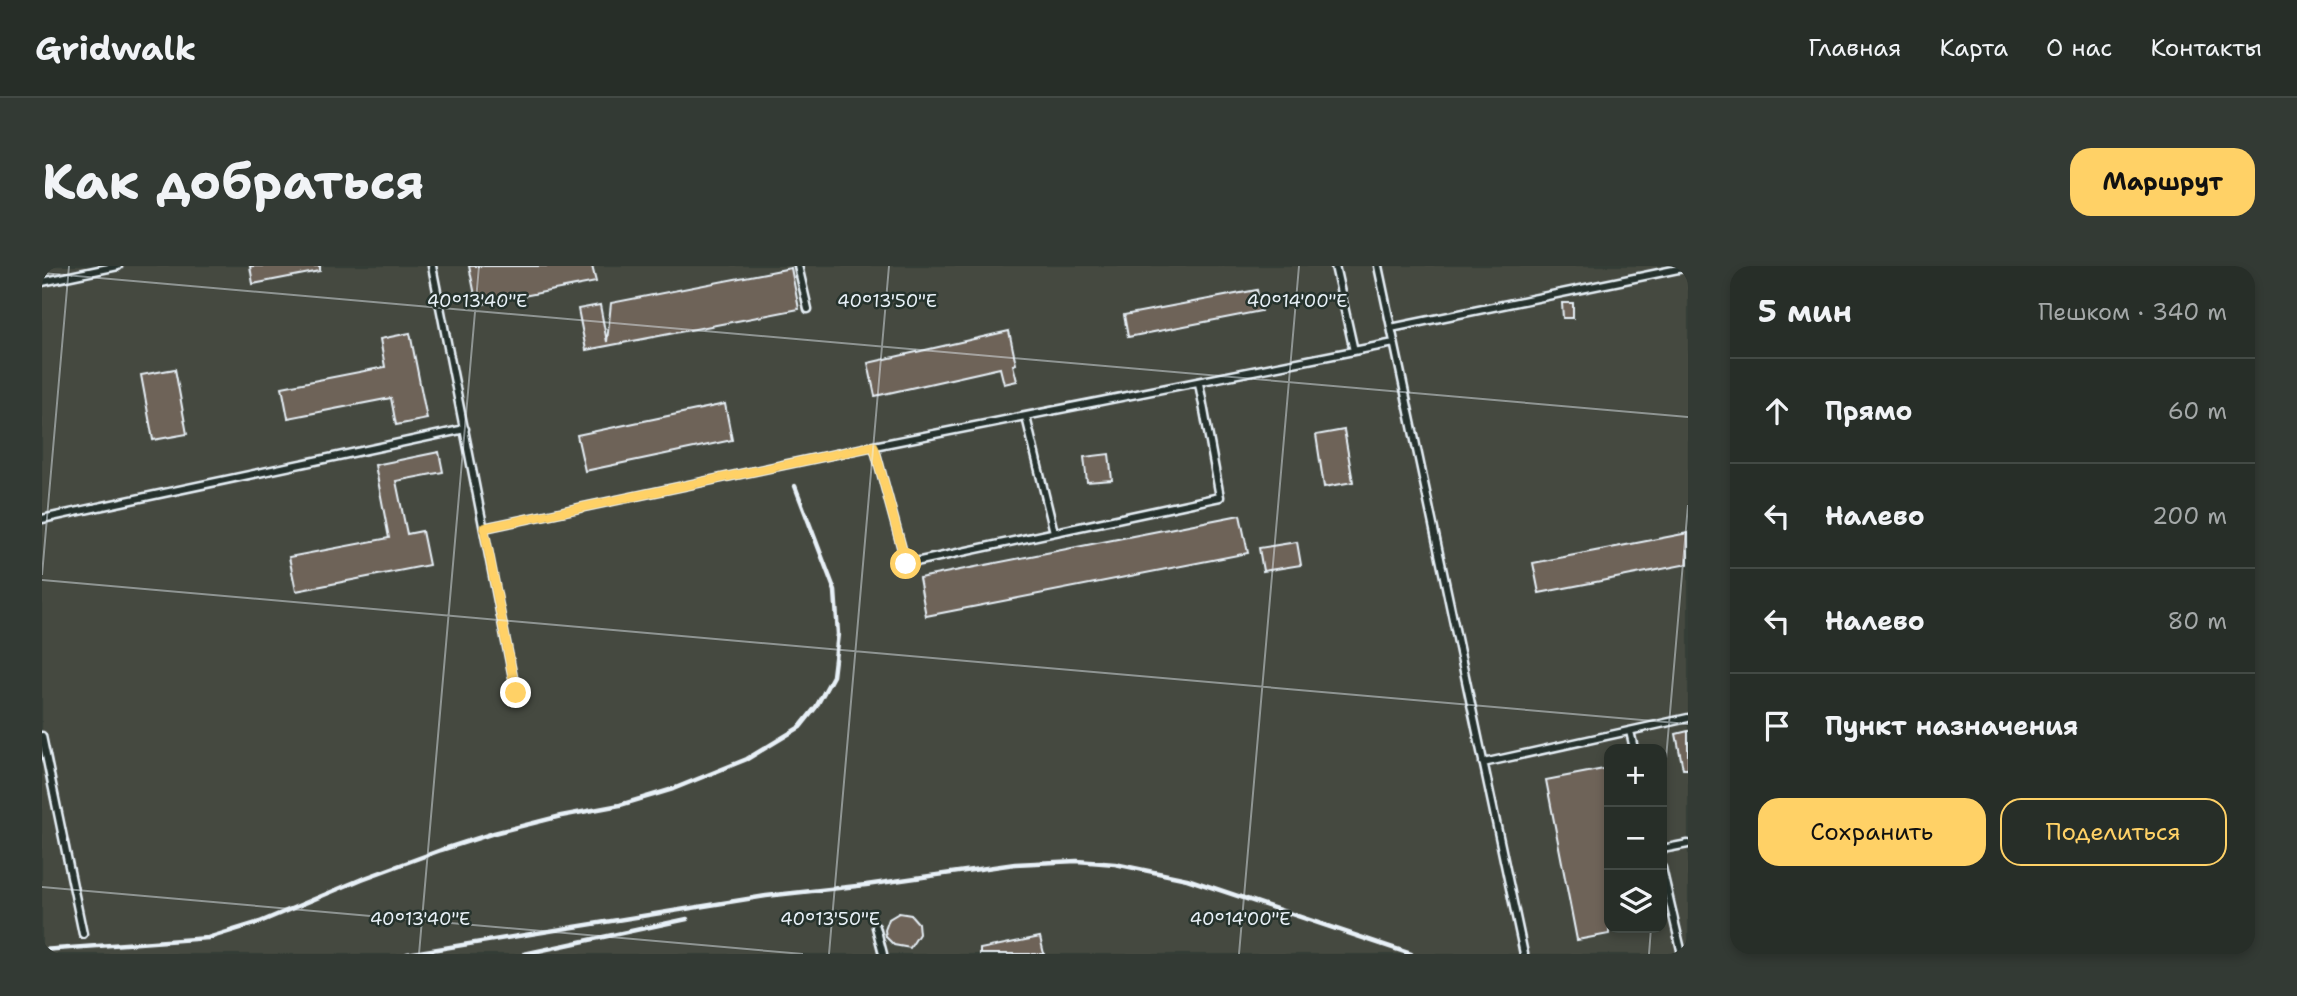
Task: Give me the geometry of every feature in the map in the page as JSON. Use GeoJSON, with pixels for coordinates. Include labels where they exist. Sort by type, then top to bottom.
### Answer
{"type":"FeatureCollection","features":[{"type":"Feature","properties":{"kind":"lane"},"geometry":{"type":"LineString","coordinates":[[42,282],[118,266]]}},
{"type":"Feature","properties":{"kind":"lane"},"geometry":{"type":"LineString","coordinates":[[432,266],[516,693]]}},
{"type":"Feature","properties":{"kind":"lane"},"geometry":{"type":"LineString","coordinates":[[798,266],[808,309]]}},
{"type":"Feature","properties":{"kind":"lane"},"geometry":{"type":"LineString","coordinates":[[1335,266],[1354,351]]}},
{"type":"Feature","properties":{"kind":"lane"},"geometry":{"type":"LineString","coordinates":[[1378,266],[1524,954]]}},
{"type":"Feature","properties":{"kind":"lane"},"geometry":{"type":"LineString","coordinates":[[1391,328],[1688,267]]}},
{"type":"Feature","properties":{"kind":"lane"},"geometry":{"type":"LineString","coordinates":[[484,528],[874,446],[1394,343]]}},
{"type":"Feature","properties":{"kind":"lane"},"geometry":{"type":"LineString","coordinates":[[874,446],[906,564],[1220,497],[1199,383]]}},
{"type":"Feature","properties":{"kind":"lane"},"geometry":{"type":"LineString","coordinates":[[1026,417],[1054,532]]}},
{"type":"Feature","properties":{"kind":"lane"},"geometry":{"type":"LineString","coordinates":[[42,519],[465,429]]}},
{"type":"Feature","properties":{"kind":"lane"},"geometry":{"type":"LineString","coordinates":[[1483,763],[1688,718]]}},
{"type":"Feature","properties":{"kind":"lane"},"geometry":{"type":"LineString","coordinates":[[1630,731],[1633,744]]}},
{"type":"Feature","properties":{"kind":"lane"},"geometry":{"type":"LineString","coordinates":[[42,736],[83,934]]}},
{"type":"Feature","properties":{"kind":"lane"},"geometry":{"type":"LineString","coordinates":[[1667,848],[1688,844]]}},
{"type":"Feature","properties":{"kind":"lane"},"geometry":{"type":"LineString","coordinates":[[1663,870],[1682,954]]}},
{"type":"Feature","properties":{"kind":"lane"},"geometry":{"type":"LineString","coordinates":[[876,927],[883,954]]}},
{"type":"Feature","properties":{"kind":"shaded area"},"geometry":{"type":"Polygon","coordinates":[[[42,266],[1688,266],[1688,954],[42,954],[42,266]]]}},
{"type":"Feature","properties":{"kind":"building"},"geometry":{"type":"Polygon","coordinates":[[[250,266],[320,266],[320,271],[253,284],[250,266]]]}},
{"type":"Feature","properties":{"kind":"building"},"geometry":{"type":"Polygon","coordinates":[[[469,266],[592,266],[596,282],[477,305],[469,266]]]}},
{"type":"Feature","properties":{"kind":"building"},"geometry":{"type":"Polygon","coordinates":[[[791,268],[799,309],[586,350],[578,309],[600,305],[607,342],[611,303],[791,268]]]}},
{"type":"Feature","properties":{"kind":"building"},"geometry":{"type":"Polygon","coordinates":[[[1257,290],[1261,311],[1128,337],[1124,315],[1257,290]]]}},
{"type":"Feature","properties":{"kind":"building"},"geometry":{"type":"Polygon","coordinates":[[[1562,303],[1573,303],[1573,318],[1563,318],[1562,303]]]}},
{"type":"Feature","properties":{"kind":"building"},"geometry":{"type":"Polygon","coordinates":[[[1009,331],[1017,381],[1004,384],[1000,368],[875,396],[868,363],[1009,331]]]}},
{"type":"Feature","properties":{"kind":"building"},"geometry":{"type":"Polygon","coordinates":[[[410,333],[427,419],[396,425],[391,398],[288,418],[282,387],[385,367],[380,339],[410,333]]]}},
{"type":"Feature","properties":{"kind":"building"},"geometry":{"type":"Polygon","coordinates":[[[175,369],[187,434],[153,440],[141,375],[175,369]]]}},
{"type":"Feature","properties":{"kind":"building"},"geometry":{"type":"Polygon","coordinates":[[[725,404],[732,440],[585,471],[577,435],[725,404]]]}},
{"type":"Feature","properties":{"kind":"building"},"geometry":{"type":"Polygon","coordinates":[[[1344,430],[1353,482],[1324,487],[1316,435],[1344,430]]]}},
{"type":"Feature","properties":{"kind":"building"},"geometry":{"type":"Polygon","coordinates":[[[439,452],[443,472],[396,481],[407,534],[422,531],[429,565],[296,591],[289,557],[389,538],[375,465],[439,452]]]}},
{"type":"Feature","properties":{"kind":"building"},"geometry":{"type":"Polygon","coordinates":[[[1109,454],[1112,480],[1087,482],[1084,457],[1109,454]]]}},
{"type":"Feature","properties":{"kind":"building"},"geometry":{"type":"Polygon","coordinates":[[[1240,515],[1248,553],[926,616],[919,578],[1240,515]]]}},
{"type":"Feature","properties":{"kind":"building"},"geometry":{"type":"Polygon","coordinates":[[[1688,533],[1688,564],[1539,593],[1533,563],[1688,533]]]}},
{"type":"Feature","properties":{"kind":"building"},"geometry":{"type":"Polygon","coordinates":[[[1297,542],[1301,565],[1263,571],[1259,548],[1297,542]]]}},
{"type":"Feature","properties":{"kind":"building"},"geometry":{"type":"Polygon","coordinates":[[[1688,731],[1688,769],[1683,769],[1676,734],[1688,731]]]}},
{"type":"Feature","properties":{"kind":"building"},"geometry":{"type":"Polygon","coordinates":[[[1604,769],[1604,933],[1609,934],[1577,940],[1546,780],[1604,769]]]}},
{"type":"Feature","properties":{"kind":"building"},"geometry":{"type":"Polygon","coordinates":[[[899,913],[911,915],[918,923],[919,934],[910,948],[894,945],[886,937],[885,930],[889,919],[899,913]]]}},
{"type":"Feature","properties":{"kind":"building"},"geometry":{"type":"Polygon","coordinates":[[[1040,937],[1044,954],[980,954],[980,949],[1040,937]]]}},
{"type":"Feature","properties":{"kind":"railway"},"geometry":{"type":"LineString","coordinates":[[42,950],[208,938],[260,922],[362,879],[494,833],[620,805],[673,789],[747,759],[800,727],[816,707],[833,676],[838,634],[835,591],[795,486]]}},
{"type":"Feature","properties":{"kind":"railway"},"geometry":{"type":"LineString","coordinates":[[407,954],[766,896],[1015,864],[1077,861],[1115,864],[1187,879],[1411,954]]}},
{"type":"Feature","properties":{"kind":"railway"},"geometry":{"type":"LineString","coordinates":[[524,954],[687,919]]}},
{"type":"Feature","properties":{"kind":"route"},"geometry":{"type":"LineString","coordinates":[[516,693],[484,528],[874,446],[906,564]]}}]}
